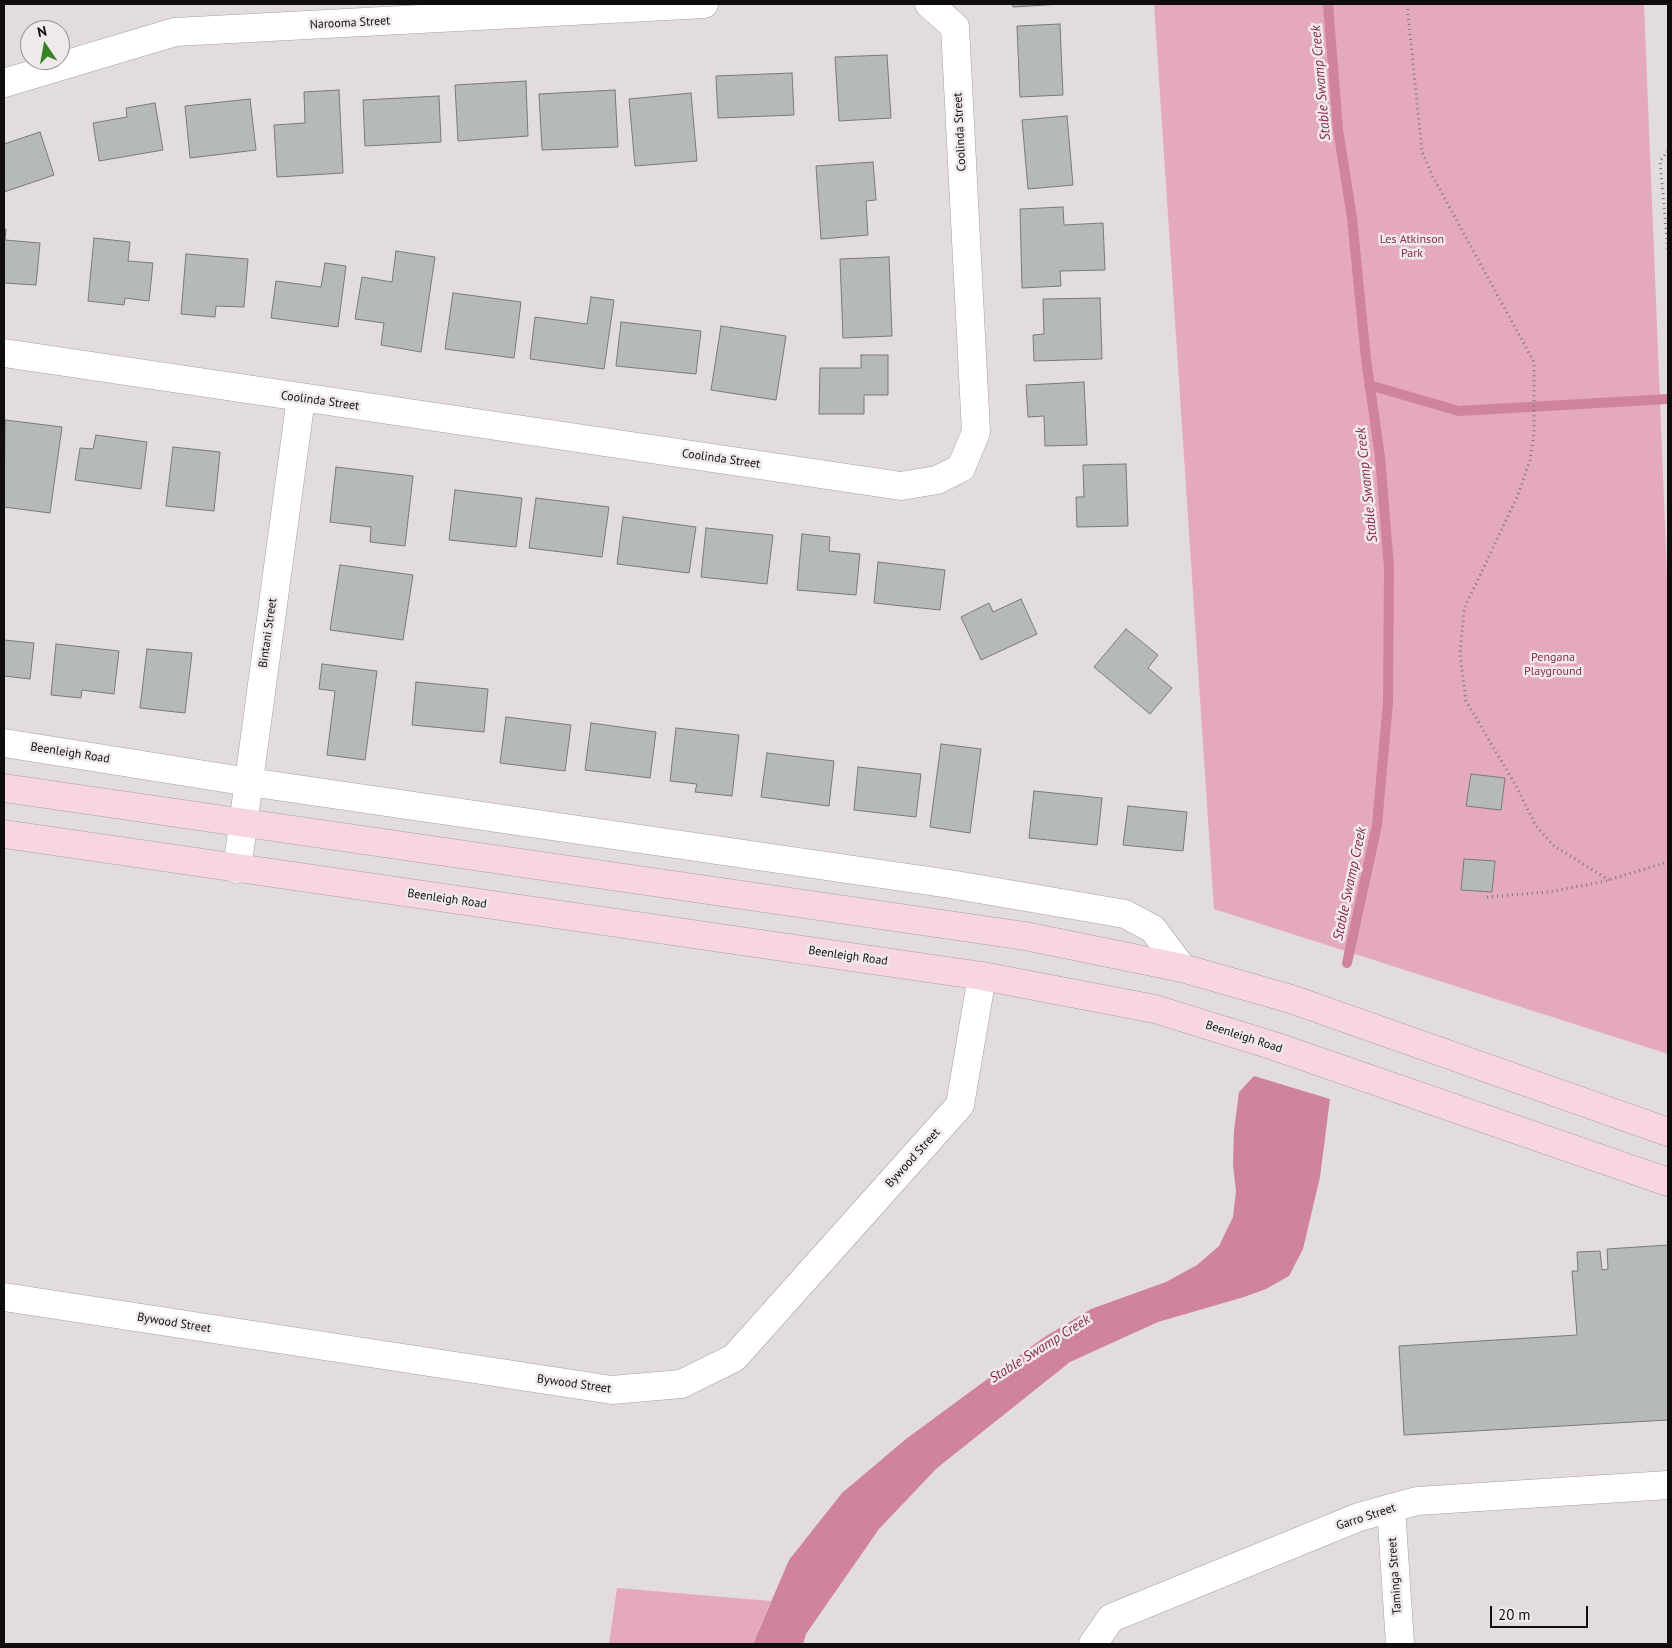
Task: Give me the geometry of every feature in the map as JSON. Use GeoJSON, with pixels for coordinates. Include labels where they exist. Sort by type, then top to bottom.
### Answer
{"type":"FeatureCollection","features":[{"type":"Feature","properties":{"kind":"main road"},"geometry":{"type":"LineString","coordinates":[[4,788],[1025,936],[1182,968],[1291,999],[1668,1132]]}},
{"type":"Feature","properties":{"kind":"main road","name":"Beenleigh Road"},"geometry":{"type":"LineString","coordinates":[[4,834],[982,976],[1155,1009],[1274,1046],[1668,1182]]}},
{"type":"Feature","properties":{"kind":"street","name":"Narooma Street"},"geometry":{"type":"LineString","coordinates":[[4,83],[175,32],[704,4]]}},
{"type":"Feature","properties":{"kind":"street","name":"Coolinda Street"},"geometry":{"type":"LineString","coordinates":[[4,353],[901,486],[936,480],[961,468],[976,432],[955,27],[929,4]]}},
{"type":"Feature","properties":{"kind":"street","name":"Bintani Street"},"geometry":{"type":"LineString","coordinates":[[236,869],[301,398]]}},
{"type":"Feature","properties":{"kind":"street","name":"Beenleigh Road"},"geometry":{"type":"LineString","coordinates":[[4,743],[248,782],[940,882],[1125,914],[1153,929],[1182,968]]}},
{"type":"Feature","properties":{"kind":"street","name":"Bywood Street"},"geometry":{"type":"LineString","coordinates":[[4,1297],[612,1390],[681,1384],[734,1358],[960,1105],[982,976]]}},
{"type":"Feature","properties":{"kind":"street","name":"Garro Street"},"geometry":{"type":"LineString","coordinates":[[1093,1644],[1111,1618],[1359,1517],[1391,1508],[1417,1501],[1668,1485]]}},
{"type":"Feature","properties":{"kind":"street","name":"Taminga Street"},"geometry":{"type":"LineString","coordinates":[[1391,1508],[1400,1644]]}},
{"type":"Feature","properties":{"kind":"path"},"geometry":{"type":"LineString","coordinates":[[1407,4],[1422,152],[1433,177],[1534,362],[1534,432],[1530,460],[1518,495],[1464,609],[1460,655],[1466,701],[1516,786],[1536,826],[1554,846],[1609,880]]}},
{"type":"Feature","properties":{"kind":"path"},"geometry":{"type":"LineString","coordinates":[[1668,151],[1660,161],[1668,250]]}},
{"type":"Feature","properties":{"kind":"path"},"geometry":{"type":"LineString","coordinates":[[1486,897],[1548,892],[1609,880],[1668,862]]}},
{"type":"Feature","properties":{"kind":"green space","name":"Les Atkinson Park"},"geometry":{"type":"Polygon","coordinates":[[[1154,4],[1644,4],[1668,599],[1668,1054],[1214,909],[1154,4]]]}},
{"type":"Feature","properties":{"kind":"green space"},"geometry":{"type":"Polygon","coordinates":[[[617,1588],[771,1601],[753,1644],[609,1644],[617,1588]]]}},
{"type":"Feature","properties":{"kind":"water"},"geometry":{"type":"Polygon","coordinates":[[[1254,1076],[1330,1099],[1320,1177],[1303,1249],[1289,1276],[1266,1289],[1244,1297],[1158,1322],[1070,1362],[937,1468],[879,1529],[806,1634],[803,1644],[753,1644],[789,1560],[842,1493],[906,1439],[1043,1338],[1091,1309],[1166,1282],[1197,1265],[1219,1246],[1233,1217],[1236,1191],[1233,1165],[1234,1131],[1239,1092],[1254,1076]]]}},
{"type":"Feature","properties":{"kind":"building"},"geometry":{"type":"Polygon","coordinates":[[[1012,4],[1062,4],[1013,7],[1012,4]]]}},
{"type":"Feature","properties":{"kind":"building"},"geometry":{"type":"Polygon","coordinates":[[[1060,24],[1063,95],[1020,97],[1017,26],[1060,24]]]}},
{"type":"Feature","properties":{"kind":"building"},"geometry":{"type":"Polygon","coordinates":[[[887,55],[891,118],[839,121],[835,57],[887,55]]]}},
{"type":"Feature","properties":{"kind":"building"},"geometry":{"type":"Polygon","coordinates":[[[792,73],[794,115],[718,118],[716,76],[792,73]]]}},
{"type":"Feature","properties":{"kind":"building"},"geometry":{"type":"Polygon","coordinates":[[[526,81],[528,136],[458,141],[455,85],[526,81]]]}},
{"type":"Feature","properties":{"kind":"building"},"geometry":{"type":"Polygon","coordinates":[[[339,90],[343,173],[277,177],[274,125],[305,123],[304,92],[339,90]]]}},
{"type":"Feature","properties":{"kind":"building"},"geometry":{"type":"Polygon","coordinates":[[[615,90],[618,147],[542,150],[539,94],[615,90]]]}},
{"type":"Feature","properties":{"kind":"building"},"geometry":{"type":"Polygon","coordinates":[[[691,93],[697,161],[635,166],[629,99],[691,93]]]}},
{"type":"Feature","properties":{"kind":"building"},"geometry":{"type":"Polygon","coordinates":[[[439,96],[441,142],[365,146],[363,100],[439,96]]]}},
{"type":"Feature","properties":{"kind":"building"},"geometry":{"type":"Polygon","coordinates":[[[250,99],[256,150],[190,158],[185,106],[250,99]]]}},
{"type":"Feature","properties":{"kind":"building"},"geometry":{"type":"Polygon","coordinates":[[[155,103],[163,150],[99,161],[93,123],[127,117],[126,108],[155,103]]]}},
{"type":"Feature","properties":{"kind":"building"},"geometry":{"type":"Polygon","coordinates":[[[1067,116],[1073,185],[1028,189],[1022,120],[1067,116]]]}},
{"type":"Feature","properties":{"kind":"building"},"geometry":{"type":"Polygon","coordinates":[[[40,132],[54,175],[4,192],[4,144],[40,132]]]}},
{"type":"Feature","properties":{"kind":"building"},"geometry":{"type":"Polygon","coordinates":[[[873,162],[876,200],[866,201],[868,235],[821,239],[816,166],[873,162]]]}},
{"type":"Feature","properties":{"kind":"building"},"geometry":{"type":"Polygon","coordinates":[[[1063,207],[1064,225],[1103,223],[1105,270],[1060,271],[1061,286],[1022,288],[1020,209],[1063,207]]]}},
{"type":"Feature","properties":{"kind":"building"},"geometry":{"type":"Polygon","coordinates":[[[4,229],[6,229],[5,240],[40,243],[36,285],[4,283],[4,229]]]}},
{"type":"Feature","properties":{"kind":"building"},"geometry":{"type":"Polygon","coordinates":[[[94,238],[130,242],[128,261],[153,263],[149,301],[125,298],[124,305],[88,301],[94,238]]]}},
{"type":"Feature","properties":{"kind":"building"},"geometry":{"type":"Polygon","coordinates":[[[396,251],[435,257],[421,352],[381,345],[384,323],[355,319],[362,277],[392,282],[396,251]]]}},
{"type":"Feature","properties":{"kind":"building"},"geometry":{"type":"Polygon","coordinates":[[[186,254],[248,259],[244,307],[216,306],[215,317],[181,314],[186,254]]]}},
{"type":"Feature","properties":{"kind":"building"},"geometry":{"type":"Polygon","coordinates":[[[889,257],[892,336],[843,338],[840,259],[889,257]]]}},
{"type":"Feature","properties":{"kind":"building"},"geometry":{"type":"Polygon","coordinates":[[[325,263],[346,266],[338,327],[271,318],[276,281],[321,287],[325,263]]]}},
{"type":"Feature","properties":{"kind":"building"},"geometry":{"type":"Polygon","coordinates":[[[453,293],[521,302],[514,358],[445,349],[453,293]]]}},
{"type":"Feature","properties":{"kind":"building"},"geometry":{"type":"Polygon","coordinates":[[[591,297],[614,300],[604,369],[530,359],[535,317],[587,324],[591,297]]]}},
{"type":"Feature","properties":{"kind":"building"},"geometry":{"type":"Polygon","coordinates":[[[1100,298],[1102,359],[1034,361],[1033,335],[1044,334],[1043,299],[1100,298]]]}},
{"type":"Feature","properties":{"kind":"building"},"geometry":{"type":"Polygon","coordinates":[[[621,322],[701,331],[696,374],[616,366],[621,322]]]}},
{"type":"Feature","properties":{"kind":"building"},"geometry":{"type":"Polygon","coordinates":[[[721,326],[786,336],[776,400],[711,390],[721,326]]]}},
{"type":"Feature","properties":{"kind":"building"},"geometry":{"type":"Polygon","coordinates":[[[861,355],[888,355],[888,395],[864,395],[864,414],[819,414],[820,368],[861,368],[861,355]]]}},
{"type":"Feature","properties":{"kind":"building"},"geometry":{"type":"Polygon","coordinates":[[[1084,382],[1087,445],[1045,446],[1044,416],[1028,417],[1026,385],[1084,382]]]}},
{"type":"Feature","properties":{"kind":"building"},"geometry":{"type":"Polygon","coordinates":[[[5,420],[62,427],[50,513],[4,507],[5,420]]]}},
{"type":"Feature","properties":{"kind":"building"},"geometry":{"type":"Polygon","coordinates":[[[96,435],[147,442],[141,489],[75,480],[80,448],[93,449],[96,435]]]}},
{"type":"Feature","properties":{"kind":"building"},"geometry":{"type":"Polygon","coordinates":[[[173,447],[220,452],[214,511],[166,506],[173,447]]]}},
{"type":"Feature","properties":{"kind":"building"},"geometry":{"type":"Polygon","coordinates":[[[1126,464],[1128,526],[1077,527],[1076,497],[1084,497],[1083,465],[1126,464]]]}},
{"type":"Feature","properties":{"kind":"building"},"geometry":{"type":"Polygon","coordinates":[[[336,467],[413,476],[405,546],[370,542],[371,527],[330,522],[336,467]]]}},
{"type":"Feature","properties":{"kind":"building"},"geometry":{"type":"Polygon","coordinates":[[[455,490],[522,498],[516,547],[449,540],[455,490]]]}},
{"type":"Feature","properties":{"kind":"building"},"geometry":{"type":"Polygon","coordinates":[[[536,498],[609,507],[602,557],[529,548],[536,498]]]}},
{"type":"Feature","properties":{"kind":"building"},"geometry":{"type":"Polygon","coordinates":[[[623,517],[696,527],[689,573],[617,564],[623,517]]]}},
{"type":"Feature","properties":{"kind":"building"},"geometry":{"type":"Polygon","coordinates":[[[706,528],[773,535],[767,584],[701,577],[706,528]]]}},
{"type":"Feature","properties":{"kind":"building"},"geometry":{"type":"Polygon","coordinates":[[[802,534],[830,537],[829,551],[860,554],[856,595],[797,590],[802,534]]]}},
{"type":"Feature","properties":{"kind":"building"},"geometry":{"type":"Polygon","coordinates":[[[878,562],[945,570],[940,610],[874,603],[878,562]]]}},
{"type":"Feature","properties":{"kind":"building"},"geometry":{"type":"Polygon","coordinates":[[[340,565],[413,575],[403,640],[330,630],[340,565]]]}},
{"type":"Feature","properties":{"kind":"building"},"geometry":{"type":"Polygon","coordinates":[[[1021,599],[1037,634],[981,660],[961,617],[989,603],[993,612],[1021,599]]]}},
{"type":"Feature","properties":{"kind":"building"},"geometry":{"type":"Polygon","coordinates":[[[1126,629],[1158,655],[1148,668],[1172,688],[1150,714],[1094,667],[1126,629]]]}},
{"type":"Feature","properties":{"kind":"building"},"geometry":{"type":"Polygon","coordinates":[[[4,640],[34,643],[30,679],[4,676],[4,640]]]}},
{"type":"Feature","properties":{"kind":"building"},"geometry":{"type":"Polygon","coordinates":[[[56,644],[119,651],[114,694],[82,690],[81,698],[51,695],[56,644]]]}},
{"type":"Feature","properties":{"kind":"building"},"geometry":{"type":"Polygon","coordinates":[[[147,649],[192,653],[185,713],[140,708],[147,649]]]}},
{"type":"Feature","properties":{"kind":"building"},"geometry":{"type":"Polygon","coordinates":[[[322,664],[377,671],[365,760],[327,755],[335,691],[319,689],[322,664]]]}},
{"type":"Feature","properties":{"kind":"building"},"geometry":{"type":"Polygon","coordinates":[[[416,682],[488,689],[484,732],[412,725],[416,682]]]}},
{"type":"Feature","properties":{"kind":"building"},"geometry":{"type":"Polygon","coordinates":[[[506,717],[571,725],[565,771],[500,763],[506,717]]]}},
{"type":"Feature","properties":{"kind":"building"},"geometry":{"type":"Polygon","coordinates":[[[591,723],[656,732],[650,778],[585,770],[591,723]]]}},
{"type":"Feature","properties":{"kind":"building"},"geometry":{"type":"Polygon","coordinates":[[[676,728],[739,735],[732,796],[695,792],[697,784],[670,781],[676,728]]]}},
{"type":"Feature","properties":{"kind":"building"},"geometry":{"type":"Polygon","coordinates":[[[941,744],[981,749],[970,833],[930,827],[941,744]]]}},
{"type":"Feature","properties":{"kind":"building"},"geometry":{"type":"Polygon","coordinates":[[[767,753],[834,761],[829,806],[761,797],[767,753]]]}},
{"type":"Feature","properties":{"kind":"building"},"geometry":{"type":"Polygon","coordinates":[[[858,767],[921,774],[916,817],[854,810],[858,767]]]}},
{"type":"Feature","properties":{"kind":"building"},"geometry":{"type":"Polygon","coordinates":[[[1471,774],[1505,778],[1501,810],[1466,806],[1471,774]]]}},
{"type":"Feature","properties":{"kind":"building"},"geometry":{"type":"Polygon","coordinates":[[[1034,791],[1102,798],[1097,845],[1029,838],[1034,791]]]}},
{"type":"Feature","properties":{"kind":"building"},"geometry":{"type":"Polygon","coordinates":[[[1128,806],[1187,812],[1183,851],[1123,845],[1128,806]]]}},
{"type":"Feature","properties":{"kind":"building"},"geometry":{"type":"Polygon","coordinates":[[[1464,859],[1495,861],[1492,892],[1461,890],[1464,859]]]}},
{"type":"Feature","properties":{"kind":"building"},"geometry":{"type":"Polygon","coordinates":[[[1668,1245],[1668,1420],[1404,1435],[1399,1346],[1577,1335],[1572,1271],[1578,1271],[1577,1252],[1600,1251],[1602,1270],[1608,1269],[1607,1249],[1668,1245]]]}},
{"type":"Feature","properties":{"kind":"waterway","name":"Stable Swamp Creek"},"geometry":{"type":"LineString","coordinates":[[1328,4],[1338,129],[1352,218],[1366,359],[1380,457],[1389,568],[1388,702],[1377,825],[1347,963]]}},
{"type":"Feature","properties":{"kind":"waterway"},"geometry":{"type":"LineString","coordinates":[[1369,385],[1459,411],[1668,399]]}},
{"type":"Feature","properties":{"kind":"park label","name":"Pengana Playground"},"geometry":{"type":"Point","coordinates":[1553,665]}}]}
